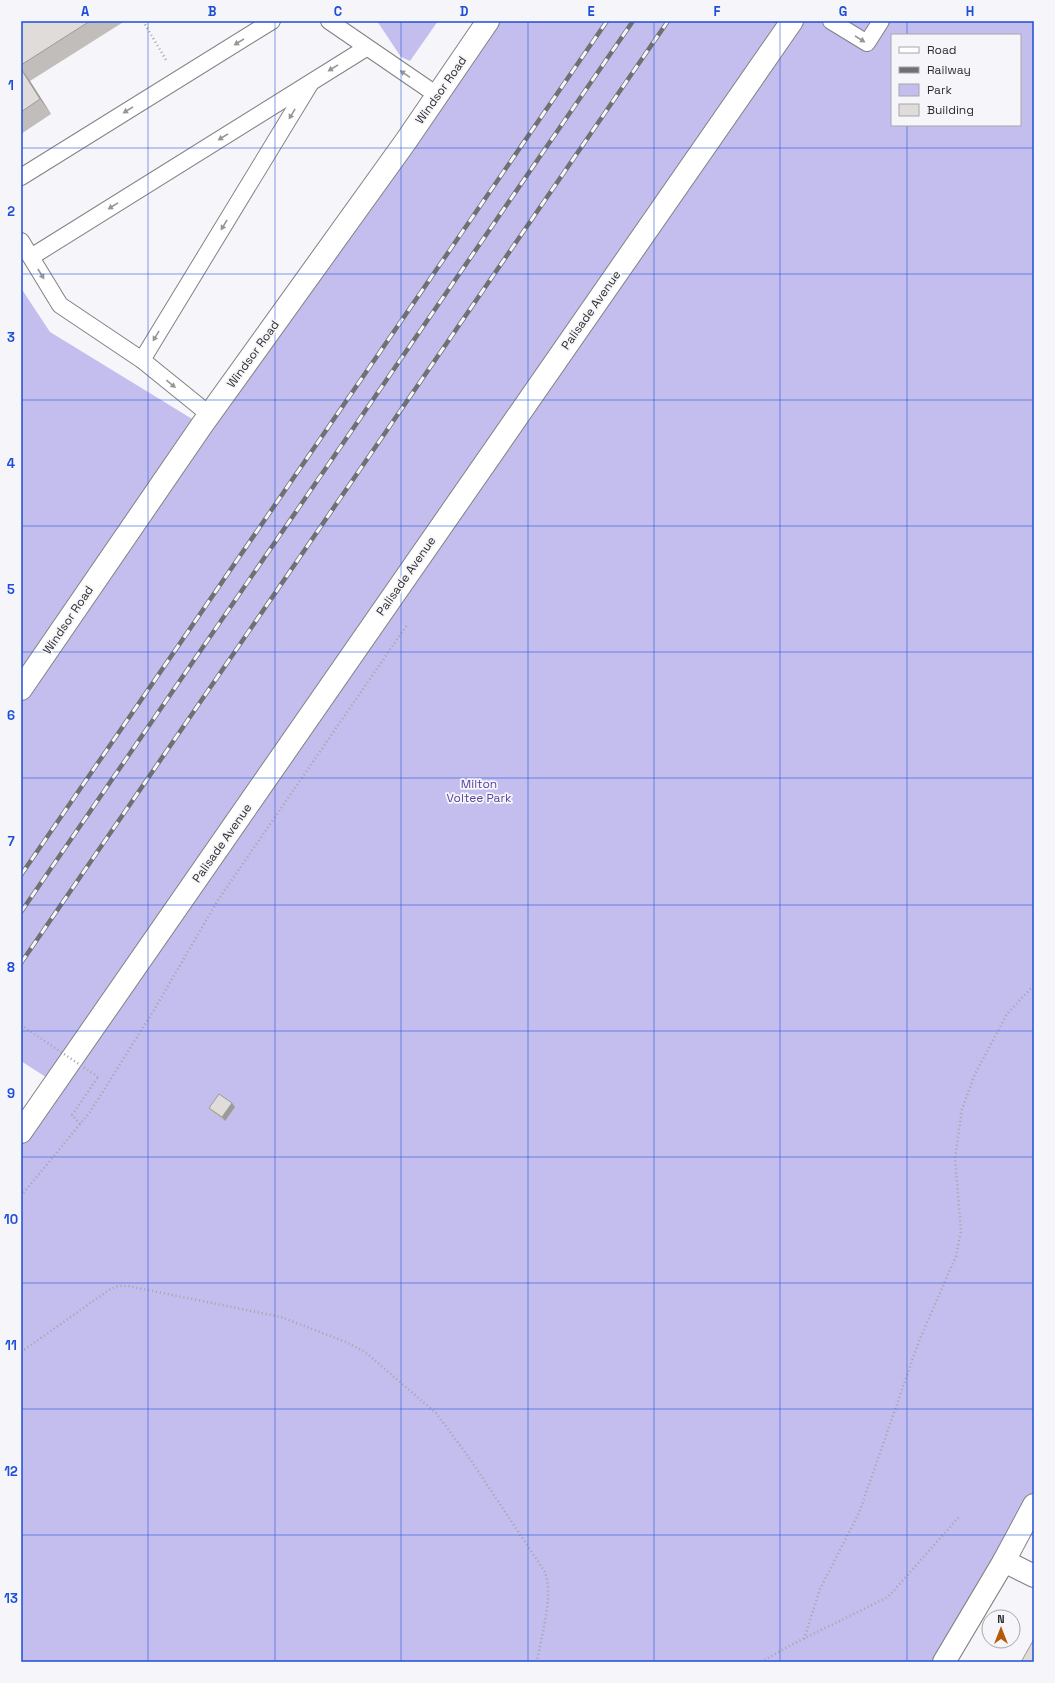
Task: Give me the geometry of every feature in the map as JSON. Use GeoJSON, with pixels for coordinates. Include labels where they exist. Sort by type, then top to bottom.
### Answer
{"type":"FeatureCollection","features":[{"type":"Feature","properties":{"kind":"street","name":"Windsor Road"},"geometry":{"type":"LineString","coordinates":[[21,689],[210,415],[488,21]]}},
{"type":"Feature","properties":{"kind":"street","name":"Palisade Avenue"},"geometry":{"type":"LineString","coordinates":[[21,1132],[792,21]]}},
{"type":"Feature","properties":{"kind":"street"},"geometry":{"type":"LineString","coordinates":[[944,1662],[1004,1561],[1034,1505]]}},
{"type":"Feature","properties":{"kind":"street"},"geometry":{"type":"LineString","coordinates":[[1004,1561],[1034,1576]]}},
{"type":"Feature","properties":{"kind":"lane"},"geometry":{"type":"LineString","coordinates":[[21,177],[272,21]]}},
{"type":"Feature","properties":{"kind":"lane"},"geometry":{"type":"LineString","coordinates":[[329,21],[366,48],[437,95]]}},
{"type":"Feature","properties":{"kind":"lane"},"geometry":{"type":"LineString","coordinates":[[831,21],[867,43],[882,21]]}},
{"type":"Feature","properties":{"kind":"lane"},"geometry":{"type":"LineString","coordinates":[[31,257],[366,48]]}},
{"type":"Feature","properties":{"kind":"lane"},"geometry":{"type":"LineString","coordinates":[[142,360],[312,81]]}},
{"type":"Feature","properties":{"kind":"lane"},"geometry":{"type":"LineString","coordinates":[[21,241],[60,305],[142,360],[210,415]]}},
{"type":"Feature","properties":{"kind":"path"},"geometry":{"type":"LineString","coordinates":[[143,21],[168,63]]}},
{"type":"Feature","properties":{"kind":"path"},"geometry":{"type":"LineString","coordinates":[[21,1196],[80,1124],[128,1052],[218,900],[408,623]]}},
{"type":"Feature","properties":{"kind":"path"},"geometry":{"type":"LineString","coordinates":[[804,1639],[820,1589],[859,1513],[920,1341],[956,1256],[961,1232],[955,1158],[962,1109],[975,1074],[1007,1014],[1034,985]]}},
{"type":"Feature","properties":{"kind":"path"},"geometry":{"type":"LineString","coordinates":[[21,1025],[98,1077],[72,1115],[80,1124]]}},
{"type":"Feature","properties":{"kind":"path"},"geometry":{"type":"LineString","coordinates":[[21,1352],[109,1290],[118,1286],[128,1286],[281,1317],[346,1342],[365,1352],[436,1413],[468,1456],[544,1572],[548,1580],[549,1594],[537,1662]]}},
{"type":"Feature","properties":{"kind":"path"},"geometry":{"type":"LineString","coordinates":[[761,1662],[888,1597],[959,1517]]}},
{"type":"Feature","properties":{"kind":"green space"},"geometry":{"type":"Polygon","coordinates":[[[377,21],[438,21],[410,61],[401,57],[377,21]]]}},
{"type":"Feature","properties":{"kind":"green space","name":"Milton Voltee Park"},"geometry":{"type":"Polygon","coordinates":[[[488,21],[1034,21],[1034,1504],[944,1662],[21,1662],[21,1132],[55,1083],[21,1061],[21,288],[50,332],[202,425],[488,21]]]}},
{"type":"Feature","properties":{"kind":"building"},"geometry":{"type":"Polygon","coordinates":[[[21,21],[90,21],[21,65],[21,21]]]}},
{"type":"Feature","properties":{"kind":"building"},"geometry":{"type":"Polygon","coordinates":[[[21,69],[40,99],[21,112],[21,69]]]}},
{"type":"Feature","properties":{"kind":"building"},"geometry":{"type":"Polygon","coordinates":[[[219,1094],[232,1103],[222,1117],[209,1108],[219,1094]]]}},
{"type":"Feature","properties":{"kind":"building"},"geometry":{"type":"Polygon","coordinates":[[[1034,1639],[1034,1662],[1021,1662],[1034,1639]]]}},
{"type":"Feature","properties":{"kind":"railway"},"geometry":{"type":"LineString","coordinates":[[21,875],[607,21]]}},
{"type":"Feature","properties":{"kind":"railway"},"geometry":{"type":"LineString","coordinates":[[21,912],[633,21]]}},
{"type":"Feature","properties":{"kind":"railway"},"geometry":{"type":"LineString","coordinates":[[21,963],[668,21]]}}]}
